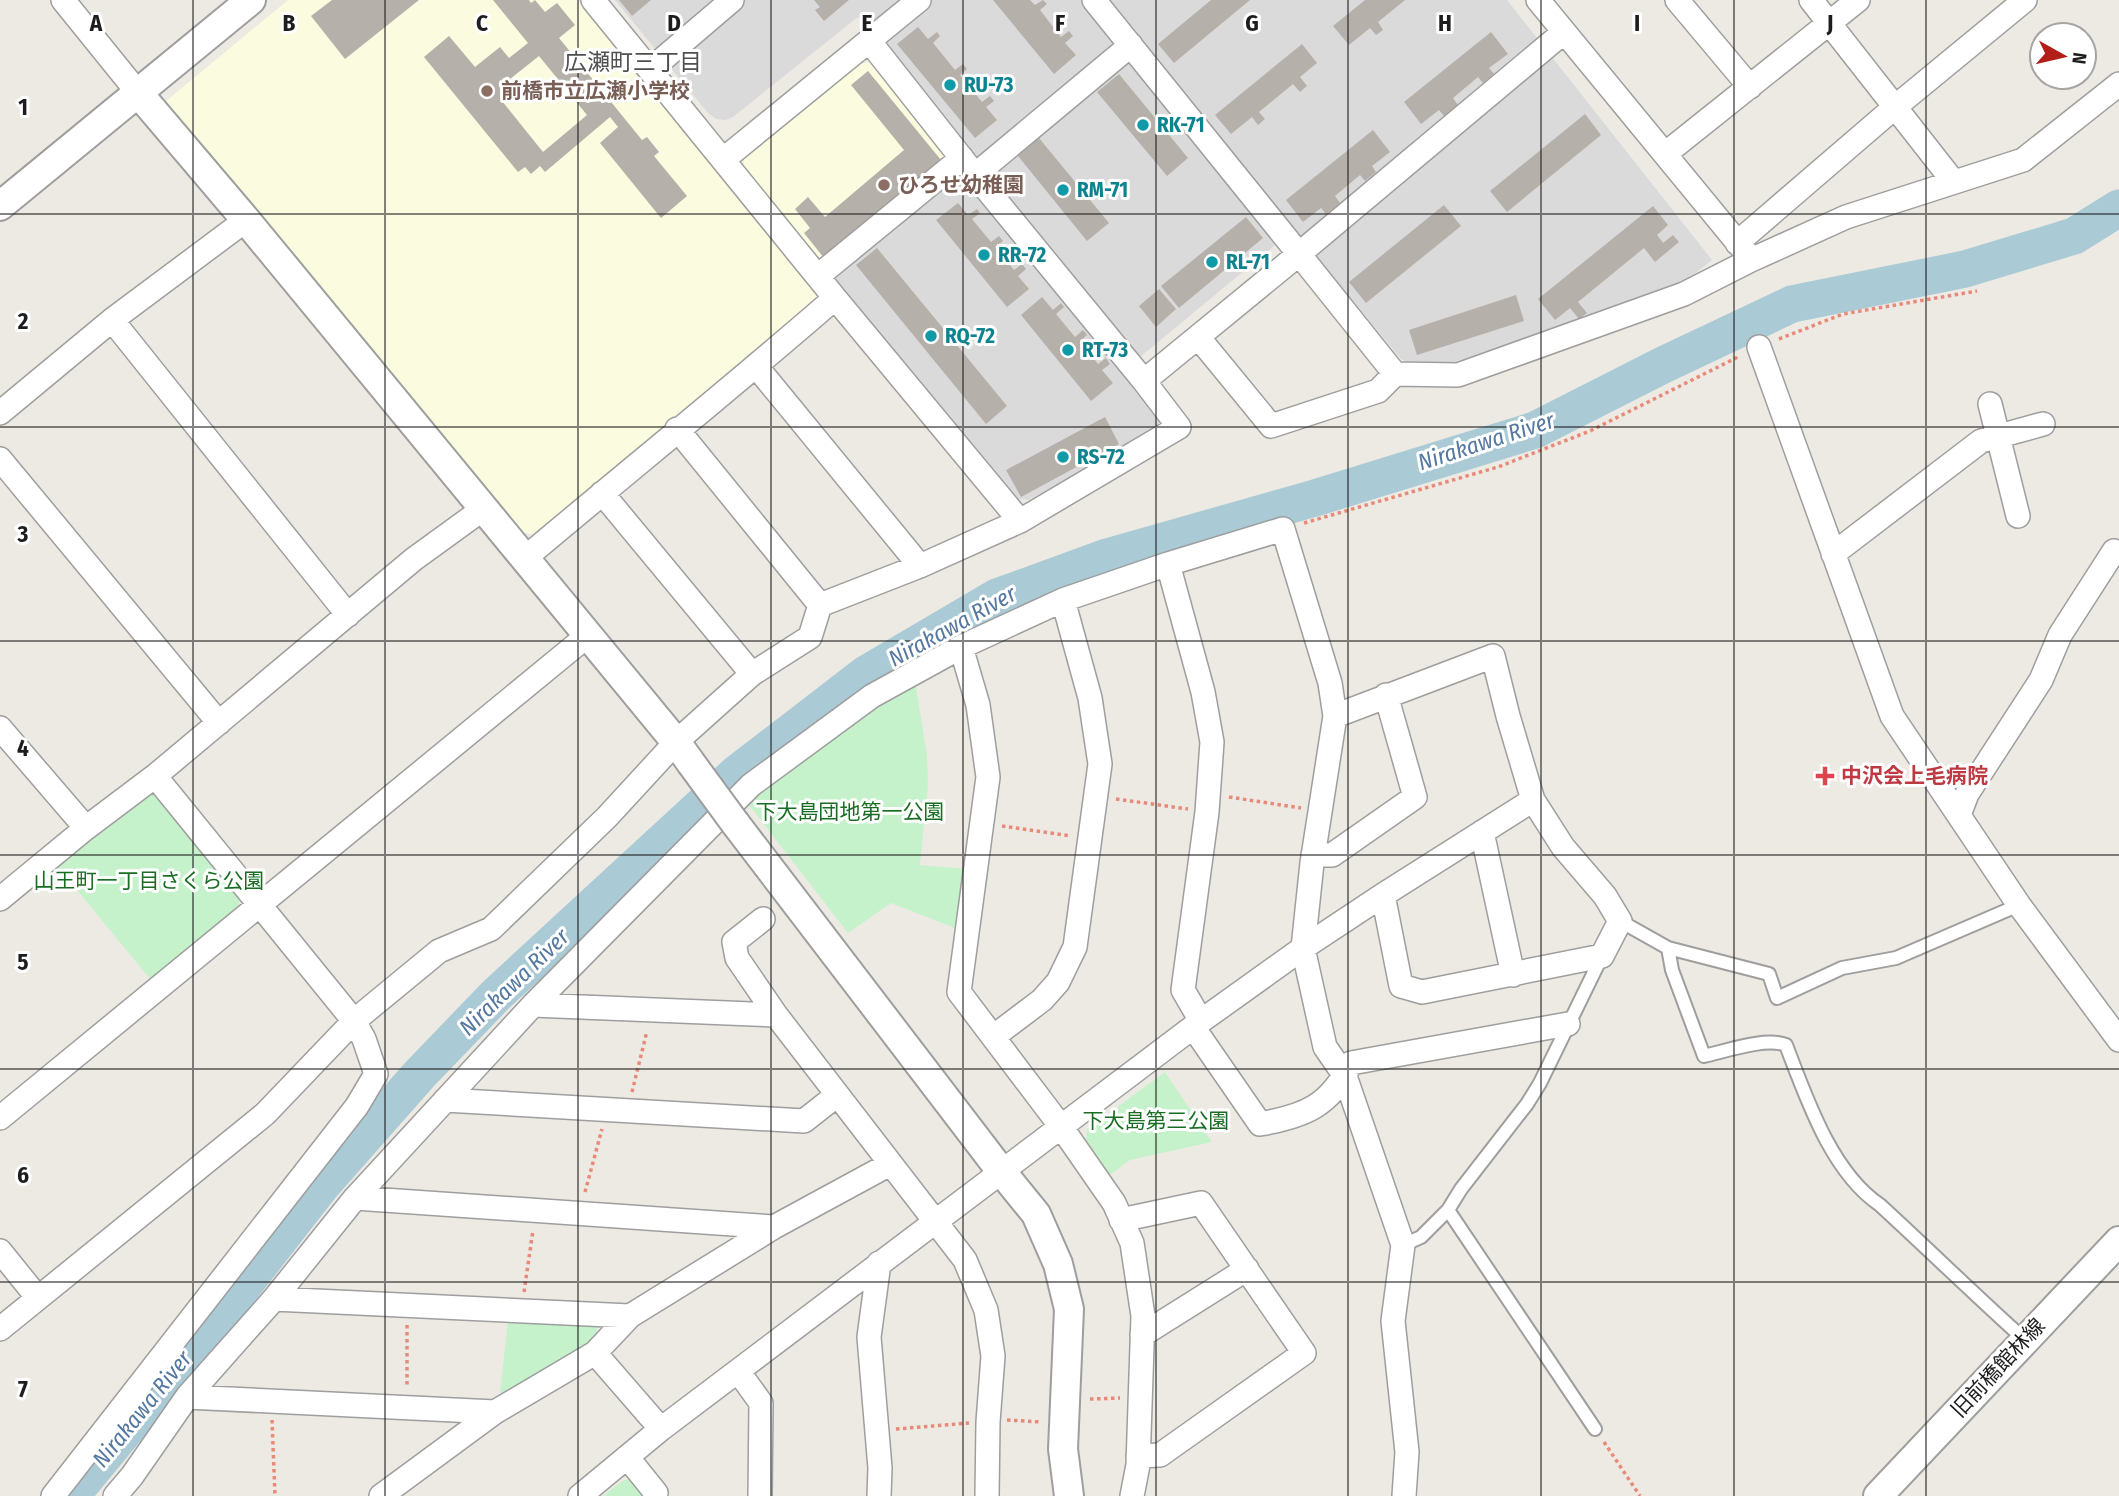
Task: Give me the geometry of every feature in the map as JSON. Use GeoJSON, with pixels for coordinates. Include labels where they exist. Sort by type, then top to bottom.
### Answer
{"type":"FeatureCollection","features":[{"type":"Feature","properties":{"kind":"street"},"geometry":{"type":"LineString","coordinates":[[63,0],[684,753],[1036,1214],[1058,1264],[1069,1309],[1063,1449],[1069,1496]]}},
{"type":"Feature","properties":{"kind":"street"},"geometry":{"type":"LineString","coordinates":[[0,206],[251,0]]}},
{"type":"Feature","properties":{"kind":"street"},"geometry":{"type":"LineString","coordinates":[[593,0],[1020,521]]}},
{"type":"Feature","properties":{"kind":"street"},"geometry":{"type":"LineString","coordinates":[[650,70],[732,0]]}},
{"type":"Feature","properties":{"kind":"street"},"geometry":{"type":"LineString","coordinates":[[724,159],[919,0]]}},
{"type":"Feature","properties":{"kind":"street"},"geometry":{"type":"LineString","coordinates":[[1094,0],[1395,374]]}},
{"type":"Feature","properties":{"kind":"street"},"geometry":{"type":"LineString","coordinates":[[1538,0],[1744,251]]}},
{"type":"Feature","properties":{"kind":"street"},"geometry":{"type":"LineString","coordinates":[[1677,0],[1750,87]]}},
{"type":"Feature","properties":{"kind":"street"},"geometry":{"type":"LineString","coordinates":[[1811,0],[1953,181]]}},
{"type":"Feature","properties":{"kind":"street"},"geometry":{"type":"LineString","coordinates":[[1665,155],[1858,0]]}},
{"type":"Feature","properties":{"kind":"street"},"geometry":{"type":"LineString","coordinates":[[1198,337],[1271,426],[1378,391],[1395,374],[1458,375],[1684,294],[1744,251],[1895,107],[2025,0]]}},
{"type":"Feature","properties":{"kind":"street"},"geometry":{"type":"LineString","coordinates":[[1144,382],[1564,32]]}},
{"type":"Feature","properties":{"kind":"street"},"geometry":{"type":"LineString","coordinates":[[820,605],[920,566],[1020,521],[1179,426],[870,42]]}},
{"type":"Feature","properties":{"kind":"street"},"geometry":{"type":"LineString","coordinates":[[818,276],[1131,45]]}},
{"type":"Feature","properties":{"kind":"street"},"geometry":{"type":"LineString","coordinates":[[1744,251],[2023,160],[2119,84]]}},
{"type":"Feature","properties":{"kind":"street"},"geometry":{"type":"LineString","coordinates":[[0,413],[111,320],[246,220]]}},
{"type":"Feature","properties":{"kind":"street"},"geometry":{"type":"LineString","coordinates":[[524,559],[835,298]]}},
{"type":"Feature","properties":{"kind":"street"},"geometry":{"type":"LineString","coordinates":[[111,320],[348,615]]}},
{"type":"Feature","properties":{"kind":"street"},"geometry":{"type":"LineString","coordinates":[[1759,347],[1892,716],[2019,905],[2119,1040]]}},
{"type":"Feature","properties":{"kind":"street"},"geometry":{"type":"LineString","coordinates":[[756,366],[920,566]]}},
{"type":"Feature","properties":{"kind":"street"},"geometry":{"type":"LineString","coordinates":[[1990,404],[2018,516]]}},
{"type":"Feature","properties":{"kind":"street"},"geometry":{"type":"LineString","coordinates":[[1833,554],[1981,441],[2043,424]]}},
{"type":"Feature","properties":{"kind":"street"},"geometry":{"type":"LineString","coordinates":[[677,429],[820,605]]}},
{"type":"Feature","properties":{"kind":"street"},"geometry":{"type":"LineString","coordinates":[[0,459],[219,723]]}},
{"type":"Feature","properties":{"kind":"street"},"geometry":{"type":"LineString","coordinates":[[602,493],[752,674]]}},
{"type":"Feature","properties":{"kind":"street"},"geometry":{"type":"LineString","coordinates":[[0,900],[86,828],[155,776],[414,559],[483,509]]}},
{"type":"Feature","properties":{"kind":"street"},"geometry":{"type":"LineString","coordinates":[[115,1496],[132,1476],[187,1396],[274,1299],[355,1198],[533,1005],[751,785],[872,696],[961,647],[1063,600],[1283,529],[1330,683],[1335,716],[1303,948],[1325,1047],[1345,1076],[1403,1245],[1394,1321],[1407,1452],[1404,1496]]}},
{"type":"Feature","properties":{"kind":"street"},"geometry":{"type":"LineString","coordinates":[[1959,815],[1967,794],[2041,680],[2060,635],[2115,551]]}},
{"type":"Feature","properties":{"kind":"street"},"geometry":{"type":"LineString","coordinates":[[1168,564],[1203,692],[1212,742],[1208,803],[1183,990],[1197,1024],[1260,1124],[1296,1118],[1330,1096],[1351,1063],[1568,1024]]}},
{"type":"Feature","properties":{"kind":"street"},"geometry":{"type":"LineString","coordinates":[[993,1037],[1042,1000],[1058,982],[1075,947],[1100,764],[1090,698],[1063,600]]}},
{"type":"Feature","properties":{"kind":"street"},"geometry":{"type":"LineString","coordinates":[[0,1329],[265,1114],[354,1021],[439,951],[491,929],[607,817],[684,753],[752,674],[810,637],[820,605]]}},
{"type":"Feature","properties":{"kind":"street"},"geometry":{"type":"LineString","coordinates":[[0,1118],[587,636]]}},
{"type":"Feature","properties":{"kind":"street"},"geometry":{"type":"LineString","coordinates":[[961,647],[978,705],[988,777],[984,823],[959,992],[1062,1128],[1114,1203],[1132,1243],[1143,1316],[1138,1457],[1132,1496]]}},
{"type":"Feature","properties":{"kind":"street"},"geometry":{"type":"LineString","coordinates":[[1335,716],[1493,656],[1533,800],[1563,847],[1605,896],[1620,921],[1602,956],[1422,992],[1401,986],[1383,895]]}},
{"type":"Feature","properties":{"kind":"street"},"geometry":{"type":"LineString","coordinates":[[1314,855],[1332,855],[1415,797],[1386,695]]}},
{"type":"Feature","properties":{"kind":"street"},"geometry":{"type":"LineString","coordinates":[[0,728],[86,828]]}},
{"type":"Feature","properties":{"kind":"street"},"geometry":{"type":"LineString","coordinates":[[52,1496],[357,1106],[376,1074],[354,1021],[155,776]]}},
{"type":"Feature","properties":{"kind":"street"},"geometry":{"type":"LineString","coordinates":[[580,1496],[661,1429],[1197,1024],[1303,948],[1533,800]]}},
{"type":"Feature","properties":{"kind":"street"},"geometry":{"type":"LineString","coordinates":[[1482,832],[1513,975]]}},
{"type":"Feature","properties":{"kind":"street"},"geometry":{"type":"LineString","coordinates":[[763,919],[734,942],[737,958],[776,1015],[965,1260],[986,1310],[993,1356],[988,1420],[987,1496]]}},
{"type":"Feature","properties":{"kind":"street"},"geometry":{"type":"LineString","coordinates":[[533,1005],[776,1015]]}},
{"type":"Feature","properties":{"kind":"street"},"geometry":{"type":"LineString","coordinates":[[445,1100],[804,1121],[837,1095]]}},
{"type":"Feature","properties":{"kind":"street"},"geometry":{"type":"LineString","coordinates":[[381,1496],[495,1412],[595,1353],[630,1316],[775,1227],[890,1164]]}},
{"type":"Feature","properties":{"kind":"street"},"geometry":{"type":"LineString","coordinates":[[355,1198],[775,1227]]}},
{"type":"Feature","properties":{"kind":"street"},"geometry":{"type":"LineString","coordinates":[[1121,1220],[1201,1203],[1304,1353],[1160,1455],[1138,1457]]}},
{"type":"Feature","properties":{"kind":"street","name":"旧前橋館林線"},"geometry":{"type":"LineString","coordinates":[[1878,1496],[2119,1241]]}},
{"type":"Feature","properties":{"kind":"street"},"geometry":{"type":"LineString","coordinates":[[0,1251],[38,1298]]}},
{"type":"Feature","properties":{"kind":"street"},"geometry":{"type":"LineString","coordinates":[[879,1263],[869,1337],[880,1468],[879,1496]]}},
{"type":"Feature","properties":{"kind":"street"},"geometry":{"type":"LineString","coordinates":[[1142,1335],[1247,1269]]}},
{"type":"Feature","properties":{"kind":"street"},"geometry":{"type":"LineString","coordinates":[[274,1299],[630,1316]]}},
{"type":"Feature","properties":{"kind":"street"},"geometry":{"type":"LineString","coordinates":[[595,1353],[661,1429]]}},
{"type":"Feature","properties":{"kind":"street"},"geometry":{"type":"LineString","coordinates":[[738,1371],[761,1403],[761,1496]]}},
{"type":"Feature","properties":{"kind":"street"},"geometry":{"type":"LineString","coordinates":[[187,1396],[495,1412]]}},
{"type":"Feature","properties":{"kind":"street"},"geometry":{"type":"LineString","coordinates":[[627,1457],[656,1496]]}},
{"type":"Feature","properties":{"kind":"lane"},"geometry":{"type":"LineString","coordinates":[[1620,921],[1668,948],[1769,974],[1777,998],[1842,968],[1896,958],[2019,905]]}},
{"type":"Feature","properties":{"kind":"lane"},"geometry":{"type":"LineString","coordinates":[[1668,948],[1672,970],[1704,1056],[1756,1044],[1781,1042],[1786,1045],[1821,1130],[1867,1196],[1880,1205],[1946,1266],[1956,1279],[2025,1340]]}},
{"type":"Feature","properties":{"kind":"lane"},"geometry":{"type":"LineString","coordinates":[[1403,1245],[1421,1237],[1448,1210],[1461,1189],[1527,1104],[1540,1083],[1602,956]]}},
{"type":"Feature","properties":{"kind":"lane"},"geometry":{"type":"LineString","coordinates":[[1448,1210],[1595,1429]]}},
{"type":"Feature","properties":{"kind":"path"},"geometry":{"type":"LineString","coordinates":[[1283,529],[1499,467],[1590,430],[1759,347],[1843,314],[1977,291]]}},
{"type":"Feature","properties":{"kind":"path"},"geometry":{"type":"LineString","coordinates":[[1096,796],[1320,811]]}},
{"type":"Feature","properties":{"kind":"path"},"geometry":{"type":"LineString","coordinates":[[984,823],[1090,838]]}},
{"type":"Feature","properties":{"kind":"path"},"geometry":{"type":"LineString","coordinates":[[580,1214],[652,1009]]}},
{"type":"Feature","properties":{"kind":"path"},"geometry":{"type":"LineString","coordinates":[[522,1310],[536,1210]]}},
{"type":"Feature","properties":{"kind":"path"},"geometry":{"type":"LineString","coordinates":[[407,1305],[408,1408]]}},
{"type":"Feature","properties":{"kind":"path"},"geometry":{"type":"LineString","coordinates":[[1084,1399],[1140,1398]]}},
{"type":"Feature","properties":{"kind":"path"},"geometry":{"type":"LineString","coordinates":[[272,1401],[275,1496]]}},
{"type":"Feature","properties":{"kind":"path"},"geometry":{"type":"LineString","coordinates":[[877,1430],[988,1420],[1047,1423]]}},
{"type":"Feature","properties":{"kind":"path"},"geometry":{"type":"LineString","coordinates":[[1595,1429],[1640,1496]]}},
{"type":"Feature","properties":{"kind":"shaded area"},"geometry":{"type":"Polygon","coordinates":[[[288,0],[577,0],[818,291],[816,302],[533,534],[517,532],[165,102],[288,0]]]}},
{"type":"Feature","properties":{"kind":"shaded area"},"geometry":{"type":"Polygon","coordinates":[[[615,0],[1507,0],[1712,260],[1683,283],[1553,331],[1432,369],[1401,359],[1296,231],[1279,242],[1123,371],[1163,428],[1028,500],[1015,498],[833,276],[971,156],[858,17],[733,117],[725,120],[716,119],[708,113],[615,0]]]}},
{"type":"Feature","properties":{"kind":"shaded area"},"geometry":{"type":"Polygon","coordinates":[[[870,62],[951,159],[821,267],[743,171],[744,158],[858,64],[870,62]]]}},
{"type":"Feature","properties":{"kind":"green space","name":"下大島団地第一公園"},"geometry":{"type":"Polygon","coordinates":[[[915,681],[927,755],[928,785],[920,865],[968,869],[960,930],[891,903],[848,933],[745,800],[864,708],[915,681]]]}},
{"type":"Feature","properties":{"kind":"green space","name":"山王町一丁目さくら公園"},"geometry":{"type":"Polygon","coordinates":[[[146,793],[157,793],[240,897],[237,912],[151,980],[57,866],[146,793]]]}},
{"type":"Feature","properties":{"kind":"green space","name":"下大島第三公園"},"geometry":{"type":"Polygon","coordinates":[[[1165,1072],[1212,1142],[1130,1160],[1110,1175],[1086,1139],[1087,1129],[1165,1072]]]}},
{"type":"Feature","properties":{"kind":"green space"},"geometry":{"type":"Polygon","coordinates":[[[508,1320],[595,1321],[598,1337],[564,1362],[500,1394],[508,1320]]]}},
{"type":"Feature","properties":{"kind":"green space"},"geometry":{"type":"Polygon","coordinates":[[[624,1480],[633,1480],[642,1496],[603,1496],[624,1480]]]}},
{"type":"Feature","properties":{"kind":"building"},"geometry":{"type":"Polygon","coordinates":[[[332,0],[419,0],[345,59],[311,16],[332,0]]]}},
{"type":"Feature","properties":{"kind":"building"},"geometry":{"type":"Polygon","coordinates":[[[493,0],[529,0],[531,3],[535,0],[545,12],[557,3],[575,25],[559,38],[642,140],[647,137],[659,152],[654,156],[687,196],[661,218],[600,143],[618,127],[610,117],[545,172],[540,166],[531,174],[525,167],[518,172],[424,57],[449,36],[475,67],[500,47],[509,58],[528,43],[493,0]],[[539,56],[510,79],[517,88],[502,101],[543,152],[587,115],[539,56]]]}},
{"type":"Feature","properties":{"kind":"building"},"geometry":{"type":"Polygon","coordinates":[[[619,0],[651,0],[632,16],[619,0]]]}},
{"type":"Feature","properties":{"kind":"building"},"geometry":{"type":"Polygon","coordinates":[[[814,0],[849,0],[824,21],[815,10],[820,7],[814,0]]]}},
{"type":"Feature","properties":{"kind":"building"},"geometry":{"type":"Polygon","coordinates":[[[993,0],[1030,0],[1035,5],[1043,0],[1047,4],[1040,10],[1061,37],[1069,31],[1073,36],[1065,43],[1076,55],[1054,74],[993,0]]]}},
{"type":"Feature","properties":{"kind":"building"},"geometry":{"type":"Polygon","coordinates":[[[1211,0],[1250,0],[1174,63],[1158,44],[1211,0]]]}},
{"type":"Feature","properties":{"kind":"building"},"geometry":{"type":"Polygon","coordinates":[[[1365,0],[1405,0],[1378,22],[1383,30],[1376,35],[1370,28],[1349,45],[1333,26],[1365,0]]]}},
{"type":"Feature","properties":{"kind":"building","name":"RU-73"},"geometry":{"type":"Polygon","coordinates":[[[918,27],[928,39],[937,32],[940,36],[933,43],[955,70],[963,64],[967,69],[960,75],[982,102],[990,96],[994,101],[986,107],[997,120],[975,138],[897,44],[918,27]]]}},
{"type":"Feature","properties":{"kind":"building"},"geometry":{"type":"Polygon","coordinates":[[[1491,32],[1508,54],[1489,68],[1494,74],[1483,83],[1478,77],[1453,98],[1458,105],[1444,116],[1439,110],[1421,124],[1404,102],[1491,32]]]}},
{"type":"Feature","properties":{"kind":"building"},"geometry":{"type":"Polygon","coordinates":[[[1302,44],[1317,63],[1300,77],[1307,86],[1300,92],[1293,84],[1259,112],[1265,119],[1258,125],[1252,117],[1231,134],[1215,115],[1302,44]]]}},
{"type":"Feature","properties":{"kind":"building"},"geometry":{"type":"Polygon","coordinates":[[[868,71],[941,160],[824,258],[804,233],[810,228],[795,209],[808,197],[825,217],[904,150],[851,85],[868,71]]]}},
{"type":"Feature","properties":{"kind":"building","name":"RK-71"},"geometry":{"type":"Polygon","coordinates":[[[1119,74],[1188,158],[1167,176],[1097,92],[1119,74]]]}},
{"type":"Feature","properties":{"kind":"building"},"geometry":{"type":"Polygon","coordinates":[[[1585,114],[1601,135],[1507,212],[1490,191],[1585,114]]]}},
{"type":"Feature","properties":{"kind":"building"},"geometry":{"type":"Polygon","coordinates":[[[1373,130],[1390,152],[1372,166],[1376,172],[1365,181],[1360,175],[1335,196],[1340,203],[1326,214],[1321,208],[1303,222],[1286,200],[1373,130]]]}},
{"type":"Feature","properties":{"kind":"building","name":"RM-71"},"geometry":{"type":"Polygon","coordinates":[[[1039,138],[1109,223],[1087,241],[1018,156],[1039,138]]]}},
{"type":"Feature","properties":{"kind":"building","name":"RR-72"},"geometry":{"type":"Polygon","coordinates":[[[958,203],[968,215],[977,209],[980,213],[972,219],[991,242],[999,236],[1003,241],[995,247],[1014,270],[1022,264],[1026,269],[1018,276],[1029,289],[1007,307],[936,220],[958,203]]]}},
{"type":"Feature","properties":{"kind":"building"},"geometry":{"type":"Polygon","coordinates":[[[1444,205],[1461,226],[1366,303],[1349,282],[1444,205]]]}},
{"type":"Feature","properties":{"kind":"building"},"geometry":{"type":"Polygon","coordinates":[[[1653,206],[1668,225],[1657,235],[1663,243],[1673,235],[1679,242],[1655,262],[1644,248],[1578,302],[1587,313],[1579,319],[1570,308],[1555,320],[1538,299],[1653,206]]]}},
{"type":"Feature","properties":{"kind":"building","name":"RL-71"},"geometry":{"type":"Polygon","coordinates":[[[1246,217],[1263,238],[1179,308],[1161,286],[1246,217]]]}},
{"type":"Feature","properties":{"kind":"building","name":"RQ-72"},"geometry":{"type":"Polygon","coordinates":[[[877,248],[1007,406],[986,424],[856,265],[877,248]]]}},
{"type":"Feature","properties":{"kind":"building"},"geometry":{"type":"Polygon","coordinates":[[[1159,289],[1176,309],[1156,327],[1139,306],[1159,289]]]}},
{"type":"Feature","properties":{"kind":"building"},"geometry":{"type":"Polygon","coordinates":[[[1516,295],[1524,321],[1417,355],[1409,330],[1516,295]]]}},
{"type":"Feature","properties":{"kind":"building","name":"RT-73"},"geometry":{"type":"Polygon","coordinates":[[[1042,297],[1053,310],[1061,303],[1064,307],[1056,314],[1075,337],[1083,330],[1087,335],[1080,341],[1098,364],[1106,358],[1110,364],[1102,370],[1113,383],[1091,401],[1021,315],[1042,297]]]}},
{"type":"Feature","properties":{"kind":"building","name":"RS-72"},"geometry":{"type":"Polygon","coordinates":[[[1105,417],[1119,444],[1021,497],[1006,470],[1105,417]]]}},
{"type":"Feature","properties":{"kind":"waterway","name":"Nirakawa River"},"geometry":{"type":"LineString","coordinates":[[71,1496],[223,1312],[322,1185],[419,1075],[496,995],[736,774],[866,674],[997,597],[1107,557],[1315,498],[1535,430],[1792,304],[1965,269],[2074,236],[2119,208]]}},
{"type":"Feature","properties":{"kind":"place","name":"RU-73"},"geometry":{"type":"Point","coordinates":[950,85]}},
{"type":"Feature","properties":{"kind":"place","name":"前橋市立広瀬小学校"},"geometry":{"type":"Point","coordinates":[487,91]}},
{"type":"Feature","properties":{"kind":"place","name":"RK-71"},"geometry":{"type":"Point","coordinates":[1143,125]}},
{"type":"Feature","properties":{"kind":"place","name":"ひろせ幼稚園"},"geometry":{"type":"Point","coordinates":[884,185]}},
{"type":"Feature","properties":{"kind":"place","name":"RM-71"},"geometry":{"type":"Point","coordinates":[1063,190]}},
{"type":"Feature","properties":{"kind":"place","name":"RR-72"},"geometry":{"type":"Point","coordinates":[984,255]}},
{"type":"Feature","properties":{"kind":"place","name":"RL-71"},"geometry":{"type":"Point","coordinates":[1212,262]}},
{"type":"Feature","properties":{"kind":"place","name":"RQ-72"},"geometry":{"type":"Point","coordinates":[931,336]}},
{"type":"Feature","properties":{"kind":"place","name":"RT-73"},"geometry":{"type":"Point","coordinates":[1068,350]}},
{"type":"Feature","properties":{"kind":"place","name":"RS-72"},"geometry":{"type":"Point","coordinates":[1063,457]}},
{"type":"Feature","properties":{"kind":"place","name":"中沢会上毛病院"},"geometry":{"type":"Point","coordinates":[1825,776]}},
{"type":"Feature","properties":{"kind":"district","name":"広瀬町三丁目"},"geometry":{"type":"Point","coordinates":[633,62]}}]}
